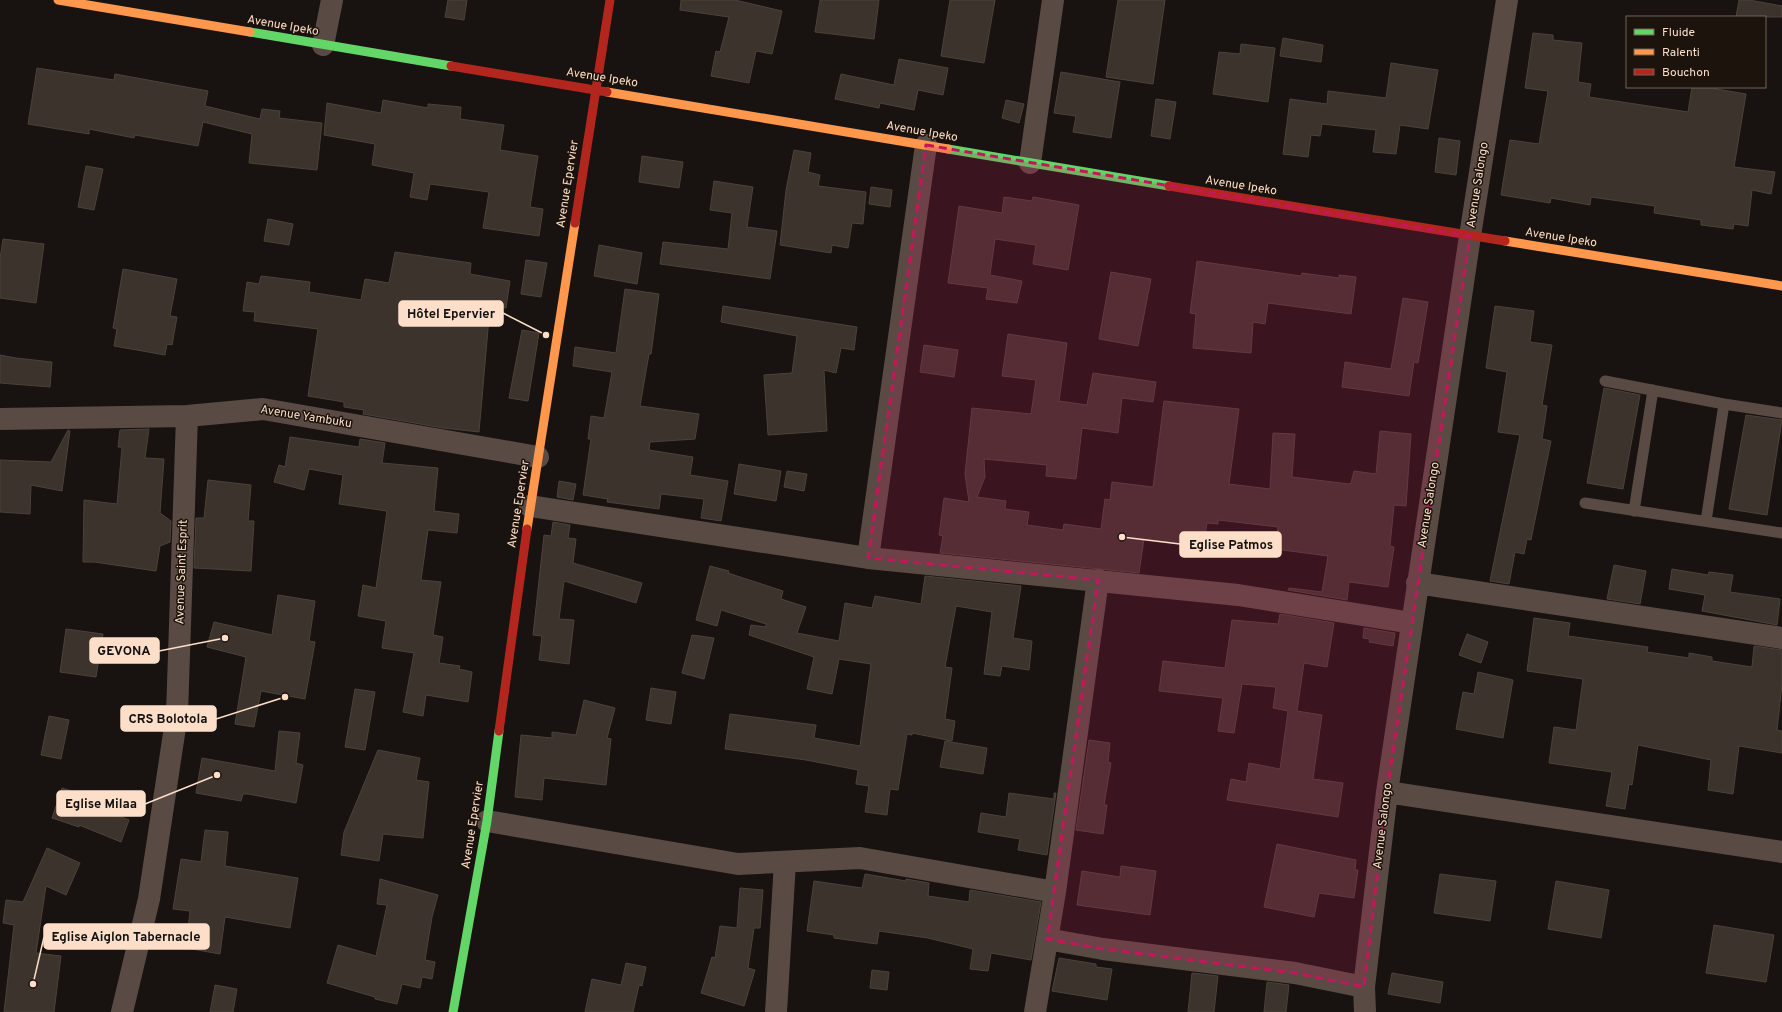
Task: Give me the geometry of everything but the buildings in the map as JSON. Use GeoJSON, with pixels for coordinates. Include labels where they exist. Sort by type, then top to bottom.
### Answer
{"type":"FeatureCollection","features":[{"type":"Feature","properties":{"kind":"street","name":"Avenue Ipeko"},"geometry":{"type":"LineString","coordinates":[[58,0],[1470,236],[1782,286]]}},
{"type":"Feature","properties":{"kind":"street"},"geometry":{"type":"LineString","coordinates":[[323,45],[332,0]]}},
{"type":"Feature","properties":{"kind":"street","name":"Avenue Epervier"},"geometry":{"type":"LineString","coordinates":[[453,1012],[487,821],[530,506],[610,0]]}},
{"type":"Feature","properties":{"kind":"street"},"geometry":{"type":"LineString","coordinates":[[1030,163],[1053,0]]}},
{"type":"Feature","properties":{"kind":"street","name":"Avenue Salongo"},"geometry":{"type":"LineString","coordinates":[[1365,1012],[1364,987],[1387,792],[1470,236],[1507,0]]}},
{"type":"Feature","properties":{"kind":"street"},"geometry":{"type":"LineString","coordinates":[[868,558],[926,145]]}},
{"type":"Feature","properties":{"kind":"street","name":"Avenue Yambuku"},"geometry":{"type":"LineString","coordinates":[[0,419],[187,416],[263,409],[538,457]]}},
{"type":"Feature","properties":{"kind":"street","name":"Avenue Saint Esprit"},"geometry":{"type":"LineString","coordinates":[[122,1012],[149,899],[178,714],[187,416]]}},
{"type":"Feature","properties":{"kind":"street"},"geometry":{"type":"LineString","coordinates":[[530,506],[868,558],[1238,594],[1412,623]]}},
{"type":"Feature","properties":{"kind":"street"},"geometry":{"type":"LineString","coordinates":[[1035,1012],[1055,892],[1098,580]]}},
{"type":"Feature","properties":{"kind":"street"},"geometry":{"type":"LineString","coordinates":[[1418,584],[1782,638]]}},
{"type":"Feature","properties":{"kind":"street"},"geometry":{"type":"LineString","coordinates":[[1387,792],[1782,852]]}},
{"type":"Feature","properties":{"kind":"street"},"geometry":{"type":"LineString","coordinates":[[487,821],[738,864],[860,858],[1055,892]]}},
{"type":"Feature","properties":{"kind":"street"},"geometry":{"type":"LineString","coordinates":[[776,1012],[785,862]]}},
{"type":"Feature","properties":{"kind":"street"},"geometry":{"type":"LineString","coordinates":[[1046,939],[1103,949],[1295,973],[1364,987]]}},
{"type":"Feature","properties":{"kind":"lane"},"geometry":{"type":"LineString","coordinates":[[1605,381],[1724,404],[1782,412]]}},
{"type":"Feature","properties":{"kind":"lane"},"geometry":{"type":"LineString","coordinates":[[1634,511],[1653,390]]}},
{"type":"Feature","properties":{"kind":"lane"},"geometry":{"type":"LineString","coordinates":[[1706,522],[1724,404]]}},
{"type":"Feature","properties":{"kind":"lane"},"geometry":{"type":"LineString","coordinates":[[1586,503],[1782,533]]}},
{"type":"Feature","properties":{"kind":"highlighted area"},"geometry":{"type":"Polygon","coordinates":[[[926,145],[1470,236],[1387,792],[1364,987],[1295,973],[1103,949],[1047,939],[1098,580],[868,558],[926,145]]]}},
{"type":"Feature","properties":{"kind":"traffic: fast"},"geometry":{"type":"LineString","coordinates":[[250,32],[451,66]]}},
{"type":"Feature","properties":{"kind":"traffic: fast"},"geometry":{"type":"LineString","coordinates":[[948,149],[1169,186]]}},
{"type":"Feature","properties":{"kind":"traffic: fast"},"geometry":{"type":"LineString","coordinates":[[453,1012],[487,821],[499,731]]}},
{"type":"Feature","properties":{"kind":"traffic: slow"},"geometry":{"type":"LineString","coordinates":[[58,0],[250,32]]}},
{"type":"Feature","properties":{"kind":"traffic: slow"},"geometry":{"type":"LineString","coordinates":[[607,92],[948,149]]}},
{"type":"Feature","properties":{"kind":"traffic: slow"},"geometry":{"type":"LineString","coordinates":[[527,529],[575,223]]}},
{"type":"Feature","properties":{"kind":"traffic: slow"},"geometry":{"type":"LineString","coordinates":[[1505,241],[1782,286]]}},
{"type":"Feature","properties":{"kind":"traffic: jam"},"geometry":{"type":"LineString","coordinates":[[575,223],[610,0]]}},
{"type":"Feature","properties":{"kind":"traffic: jam"},"geometry":{"type":"LineString","coordinates":[[451,66],[607,92]]}},
{"type":"Feature","properties":{"kind":"traffic: jam"},"geometry":{"type":"LineString","coordinates":[[1169,186],[1505,241]]}},
{"type":"Feature","properties":{"kind":"traffic: jam"},"geometry":{"type":"LineString","coordinates":[[499,731],[527,529]]}},
{"type":"Feature","properties":{"kind":"place","name":"Hôtel Epervier"},"geometry":{"type":"Point","coordinates":[546,335]}},
{"type":"Feature","properties":{"kind":"place","name":"Eglise Patmos"},"geometry":{"type":"Point","coordinates":[1122,537]}},
{"type":"Feature","properties":{"kind":"place","name":"GEVONA"},"geometry":{"type":"Point","coordinates":[225,638]}},
{"type":"Feature","properties":{"kind":"place","name":"CRS Bolotola"},"geometry":{"type":"Point","coordinates":[285,697]}},
{"type":"Feature","properties":{"kind":"place","name":"Eglise Milaa"},"geometry":{"type":"Point","coordinates":[217,775]}},
{"type":"Feature","properties":{"kind":"place","name":"Eglise Aiglon Tabernacle"},"geometry":{"type":"Point","coordinates":[33,984]}}]}
